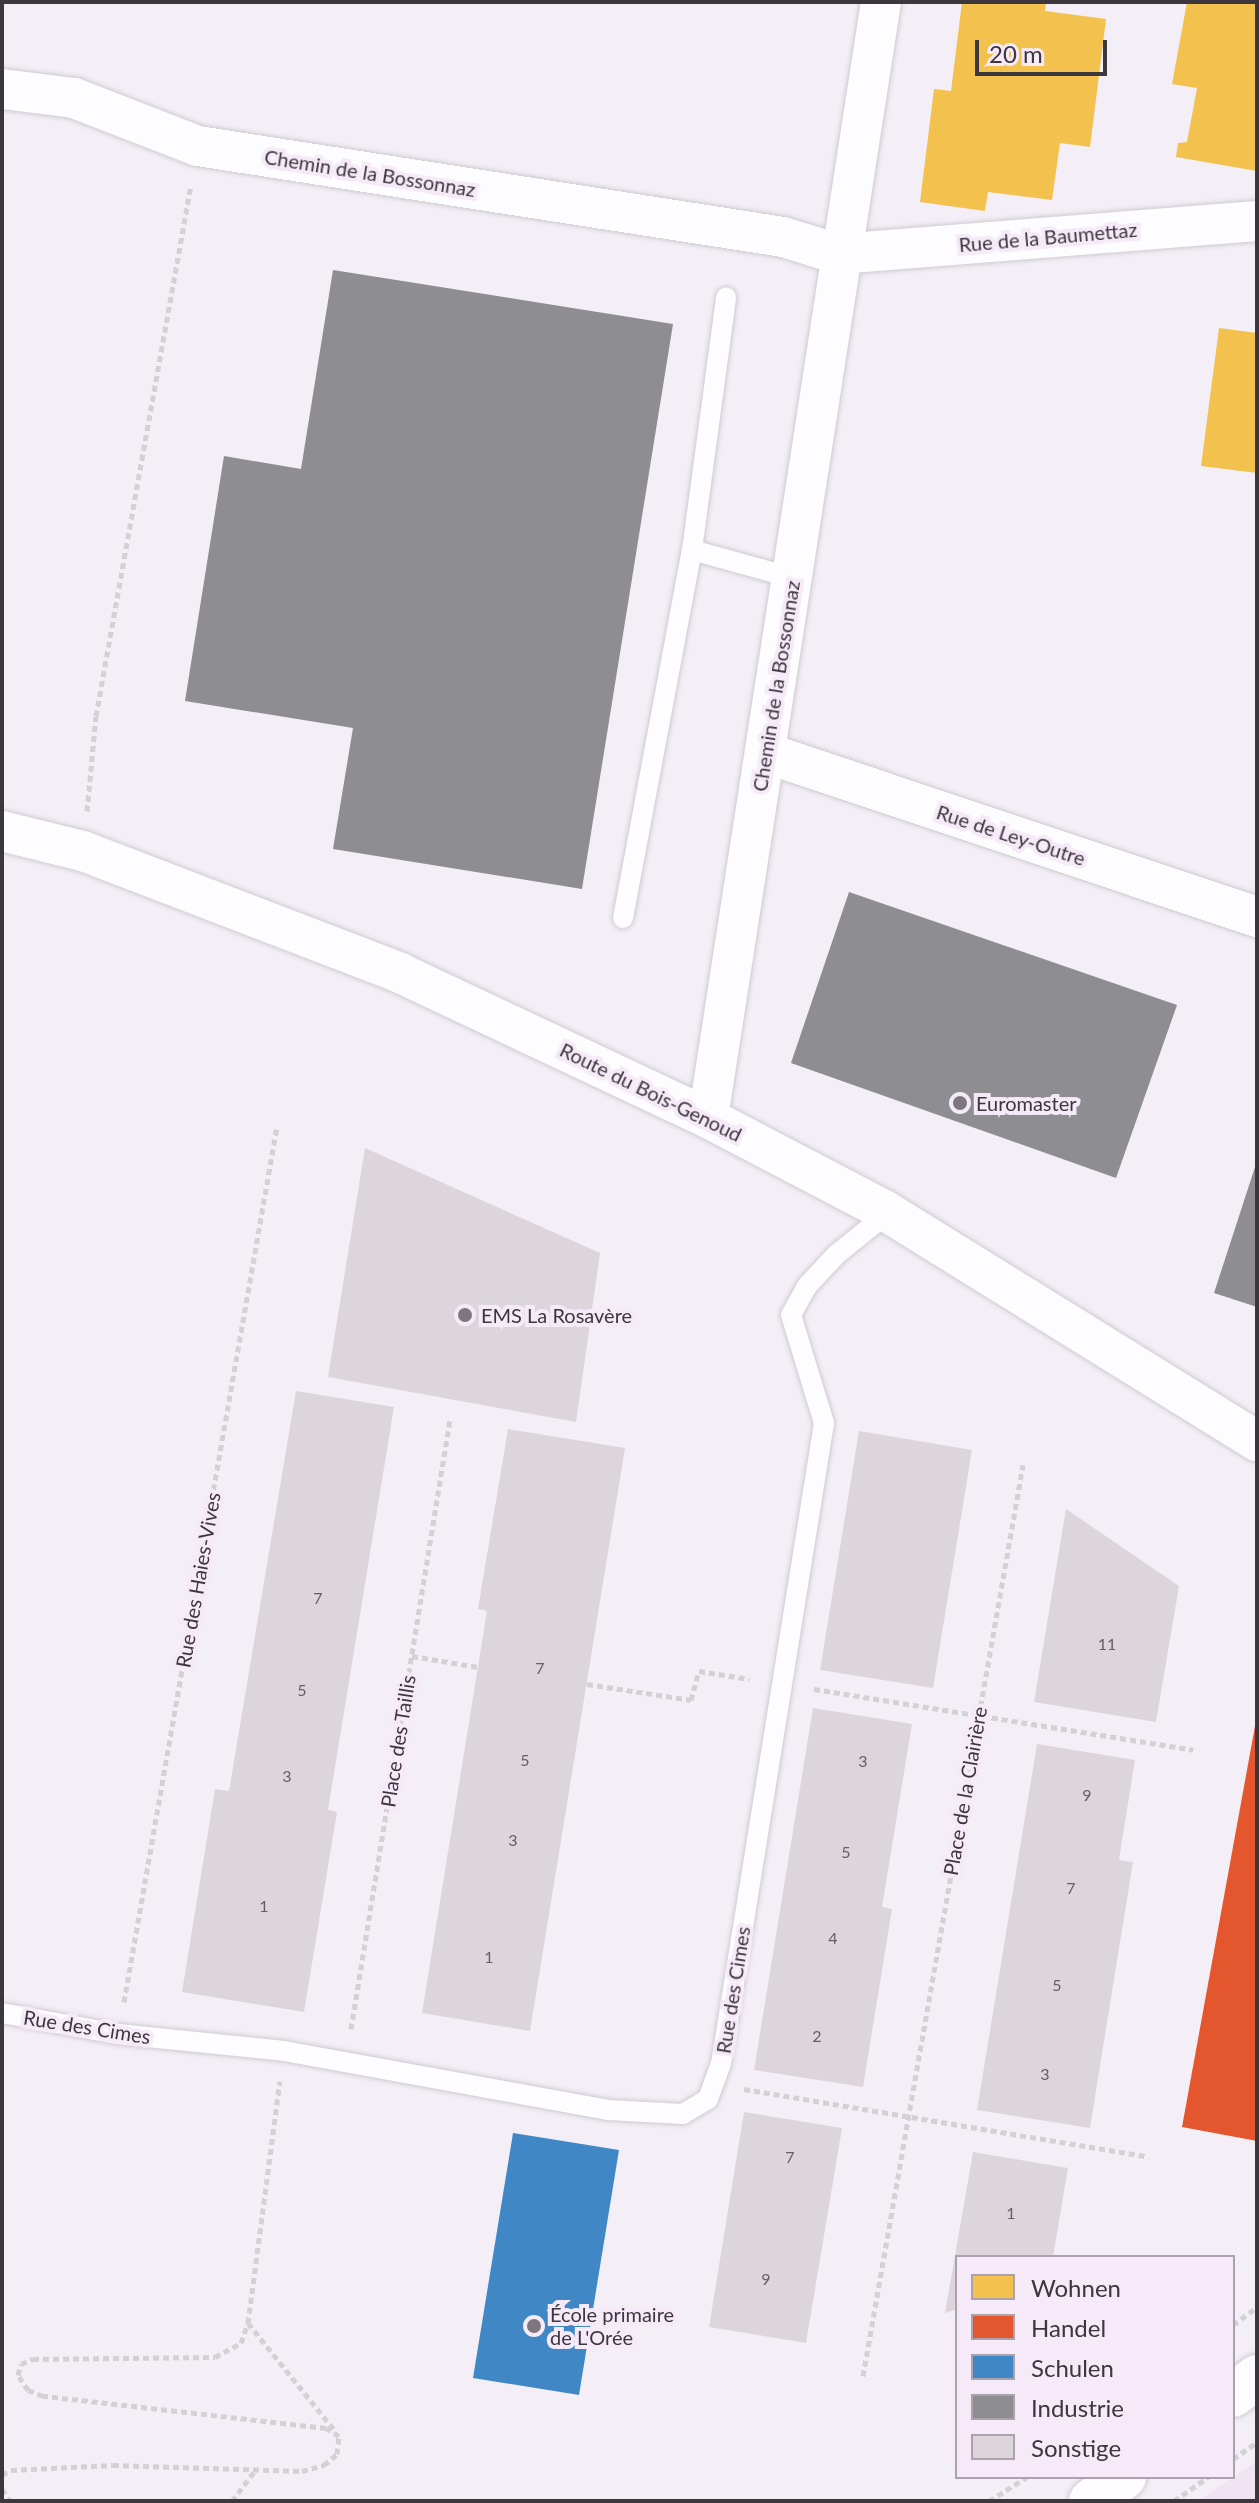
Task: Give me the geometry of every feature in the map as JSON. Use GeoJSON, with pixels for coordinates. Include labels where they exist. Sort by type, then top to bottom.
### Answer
{"type":"FeatureCollection","features":[{"type":"Feature","properties":{"kind":"main road"},"geometry":{"type":"LineString","coordinates":[[1235,2394],[1257,2377]]}},
{"type":"Feature","properties":{"kind":"main road"},"geometry":{"type":"LineString","coordinates":[[1091,2501],[1121,2479]]}},
{"type":"Feature","properties":{"kind":"street","name":"Chemin de la Bossonnaz"},"geometry":{"type":"LineString","coordinates":[[708,1118],[793,578],[838,254],[881,2]]}},
{"type":"Feature","properties":{"kind":"street","name":"Chemin de la Bossonnaz"},"geometry":{"type":"LineString","coordinates":[[2,89],[74,98],[198,146],[783,237],[838,254]]}},
{"type":"Feature","properties":{"kind":"street","name":"Rue de la Baumettaz"},"geometry":{"type":"LineString","coordinates":[[838,254],[1257,221]]}},
{"type":"Feature","properties":{"kind":"street","name":"Rue de Ley-Outre"},"geometry":{"type":"LineString","coordinates":[[766,753],[1257,917]]}},
{"type":"Feature","properties":{"kind":"street","name":"Route du Bois-Genoud"},"geometry":{"type":"LineString","coordinates":[[2,831],[83,851],[400,973],[708,1118],[888,1213],[1257,1441]]}},
{"type":"Feature","properties":{"kind":"lane"},"geometry":{"type":"LineString","coordinates":[[623,918],[692,550],[726,297]]}},
{"type":"Feature","properties":{"kind":"lane"},"geometry":{"type":"LineString","coordinates":[[692,550],[793,578]]}},
{"type":"Feature","properties":{"kind":"lane","name":"Rue des Cimes"},"geometry":{"type":"LineString","coordinates":[[2,2013],[118,2034],[284,2051],[653,2115],[683,2114],[708,2099],[714,2084],[783,1684],[824,1423],[791,1315],[807,1286],[837,1254],[888,1213]]}},
{"type":"Feature","properties":{"kind":"path"},"geometry":{"type":"LineString","coordinates":[[83,851],[96,716],[198,146]]}},
{"type":"Feature","properties":{"kind":"path","name":"Rue des Haies-Vives"},"geometry":{"type":"LineString","coordinates":[[118,2034],[277,1126]]}},
{"type":"Feature","properties":{"kind":"path","name":"Place des Taillis"},"geometry":{"type":"LineString","coordinates":[[346,2062],[450,1420]]}},
{"type":"Feature","properties":{"kind":"path","name":"Place de la Clairière"},"geometry":{"type":"LineString","coordinates":[[863,2376],[1023,1465]]}},
{"type":"Feature","properties":{"kind":"path"},"geometry":{"type":"LineString","coordinates":[[412,1656],[478,1667]]}},
{"type":"Feature","properties":{"kind":"path"},"geometry":{"type":"LineString","coordinates":[[587,1684],[691,1700],[699,1671],[1193,1750]]}},
{"type":"Feature","properties":{"kind":"path"},"geometry":{"type":"LineString","coordinates":[[284,2051],[248,2323],[241,2343],[215,2357],[33,2359],[21,2364],[18,2375],[28,2390],[43,2396],[326,2428],[339,2436]]}},
{"type":"Feature","properties":{"kind":"path"},"geometry":{"type":"LineString","coordinates":[[714,2084],[1146,2156]]}},
{"type":"Feature","properties":{"kind":"path"},"geometry":{"type":"LineString","coordinates":[[1235,2324],[1257,2307]]}},
{"type":"Feature","properties":{"kind":"path"},"geometry":{"type":"LineString","coordinates":[[2,2475],[11,2470],[113,2465],[302,2471],[324,2465],[337,2454],[339,2436],[248,2323]]}},
{"type":"Feature","properties":{"kind":"path"},"geometry":{"type":"LineString","coordinates":[[1235,2458],[1257,2442]]}},
{"type":"Feature","properties":{"kind":"path"},"geometry":{"type":"LineString","coordinates":[[232,2501],[256,2469]]}},
{"type":"Feature","properties":{"kind":"path"},"geometry":{"type":"LineString","coordinates":[[989,2501],[1024,2479]]}},
{"type":"Feature","properties":{"kind":"path"},"geometry":{"type":"LineString","coordinates":[[1174,2501],[1205,2479]]}},
{"type":"Feature","properties":{"kind":"path"},"geometry":{"type":"LineString","coordinates":[[2,2489],[10,2501]]}},
{"type":"Feature","properties":{"kind":"shaded area"},"geometry":{"type":"Polygon","coordinates":[[[1257,2461],[1257,2501],[1198,2501],[1235,2479],[1257,2461]]]}},
{"type":"Feature","properties":{"kind":"building: Wohnen"},"geometry":{"type":"Polygon","coordinates":[[[962,2],[1046,2],[1045,11],[1106,19],[1090,147],[1060,143],[1052,200],[988,192],[985,211],[920,202],[934,89],[951,91],[962,2]]]}},
{"type":"Feature","properties":{"kind":"building: Wohnen"},"geometry":{"type":"Polygon","coordinates":[[[1187,2],[1257,2],[1257,171],[1176,157],[1178,143],[1187,142],[1197,88],[1172,84],[1187,2]]]}},
{"type":"Feature","properties":{"kind":"building: Wohnen"},"geometry":{"type":"Polygon","coordinates":[[[1219,328],[1257,333],[1257,473],[1201,466],[1219,328]]]}},
{"type":"Feature","properties":{"kind":"building: Handel"},"geometry":{"type":"Polygon","coordinates":[[[1257,1726],[1257,2141],[1182,2127],[1257,1726]]]}},
{"type":"Feature","properties":{"kind":"building: Schulen"},"geometry":{"type":"Polygon","coordinates":[[[513,2133],[619,2150],[579,2395],[473,2378],[513,2133]]]}},
{"type":"Feature","properties":{"kind":"building: Industrie"},"geometry":{"type":"Polygon","coordinates":[[[333,270],[673,324],[582,889],[333,849],[353,728],[185,701],[224,456],[301,469],[333,270]]]}},
{"type":"Feature","properties":{"kind":"building: Industrie"},"geometry":{"type":"Polygon","coordinates":[[[849,892],[1177,1005],[1116,1178],[791,1063],[849,892]]]}},
{"type":"Feature","properties":{"kind":"building: Industrie"},"geometry":{"type":"Polygon","coordinates":[[[1257,1164],[1257,1307],[1214,1293],[1257,1164]]]}},
{"type":"Feature","properties":{"kind":"building: Sonstige","name":"EMS La Rosavère"},"geometry":{"type":"Polygon","coordinates":[[[365,1148],[600,1253],[576,1422],[328,1377],[365,1148]]]}},
{"type":"Feature","properties":{"kind":"building: Sonstige"},"geometry":{"type":"Polygon","coordinates":[[[296,1391],[394,1407],[328,1810],[337,1812],[304,2012],[182,1992],[215,1789],[229,1791],[296,1391]]]}},
{"type":"Feature","properties":{"kind":"building: Sonstige"},"geometry":{"type":"Polygon","coordinates":[[[508,1429],[625,1448],[530,2031],[422,2013],[487,1611],[478,1609],[508,1429]]]}},
{"type":"Feature","properties":{"kind":"building: Sonstige"},"geometry":{"type":"Polygon","coordinates":[[[859,1431],[972,1450],[933,1688],[820,1670],[859,1431]]]}},
{"type":"Feature","properties":{"kind":"building: Sonstige"},"geometry":{"type":"Polygon","coordinates":[[[1066,1509],[1179,1586],[1156,1722],[1034,1702],[1066,1509]]]}},
{"type":"Feature","properties":{"kind":"building: Sonstige"},"geometry":{"type":"Polygon","coordinates":[[[813,1708],[912,1724],[882,1907],[892,1909],[863,2087],[754,2070],[813,1708]]]}},
{"type":"Feature","properties":{"kind":"building: Sonstige"},"geometry":{"type":"Polygon","coordinates":[[[1037,1744],[1135,1760],[1119,1860],[1133,1862],[1090,2128],[977,2110],[1037,1744]]]}},
{"type":"Feature","properties":{"kind":"building: Sonstige"},"geometry":{"type":"Polygon","coordinates":[[[744,2112],[842,2128],[806,2343],[709,2327],[744,2112]]]}},
{"type":"Feature","properties":{"kind":"building: Sonstige"},"geometry":{"type":"Polygon","coordinates":[[[973,2152],[1068,2168],[1053,2255],[955,2255],[973,2152]]]}},
{"type":"Feature","properties":{"kind":"building: Sonstige"},"geometry":{"type":"Polygon","coordinates":[[[955,2256],[955,2310],[945,2313],[955,2256]]]}},
{"type":"Feature","properties":{"kind":"place","name":"Euromaster"},"geometry":{"type":"Point","coordinates":[960,1103]}},
{"type":"Feature","properties":{"kind":"place","name":"EMS La Rosavère"},"geometry":{"type":"Point","coordinates":[465,1315]}},
{"type":"Feature","properties":{"kind":"place","name":"École primaire de L'Orée"},"geometry":{"type":"Point","coordinates":[534,2326]}}]}
